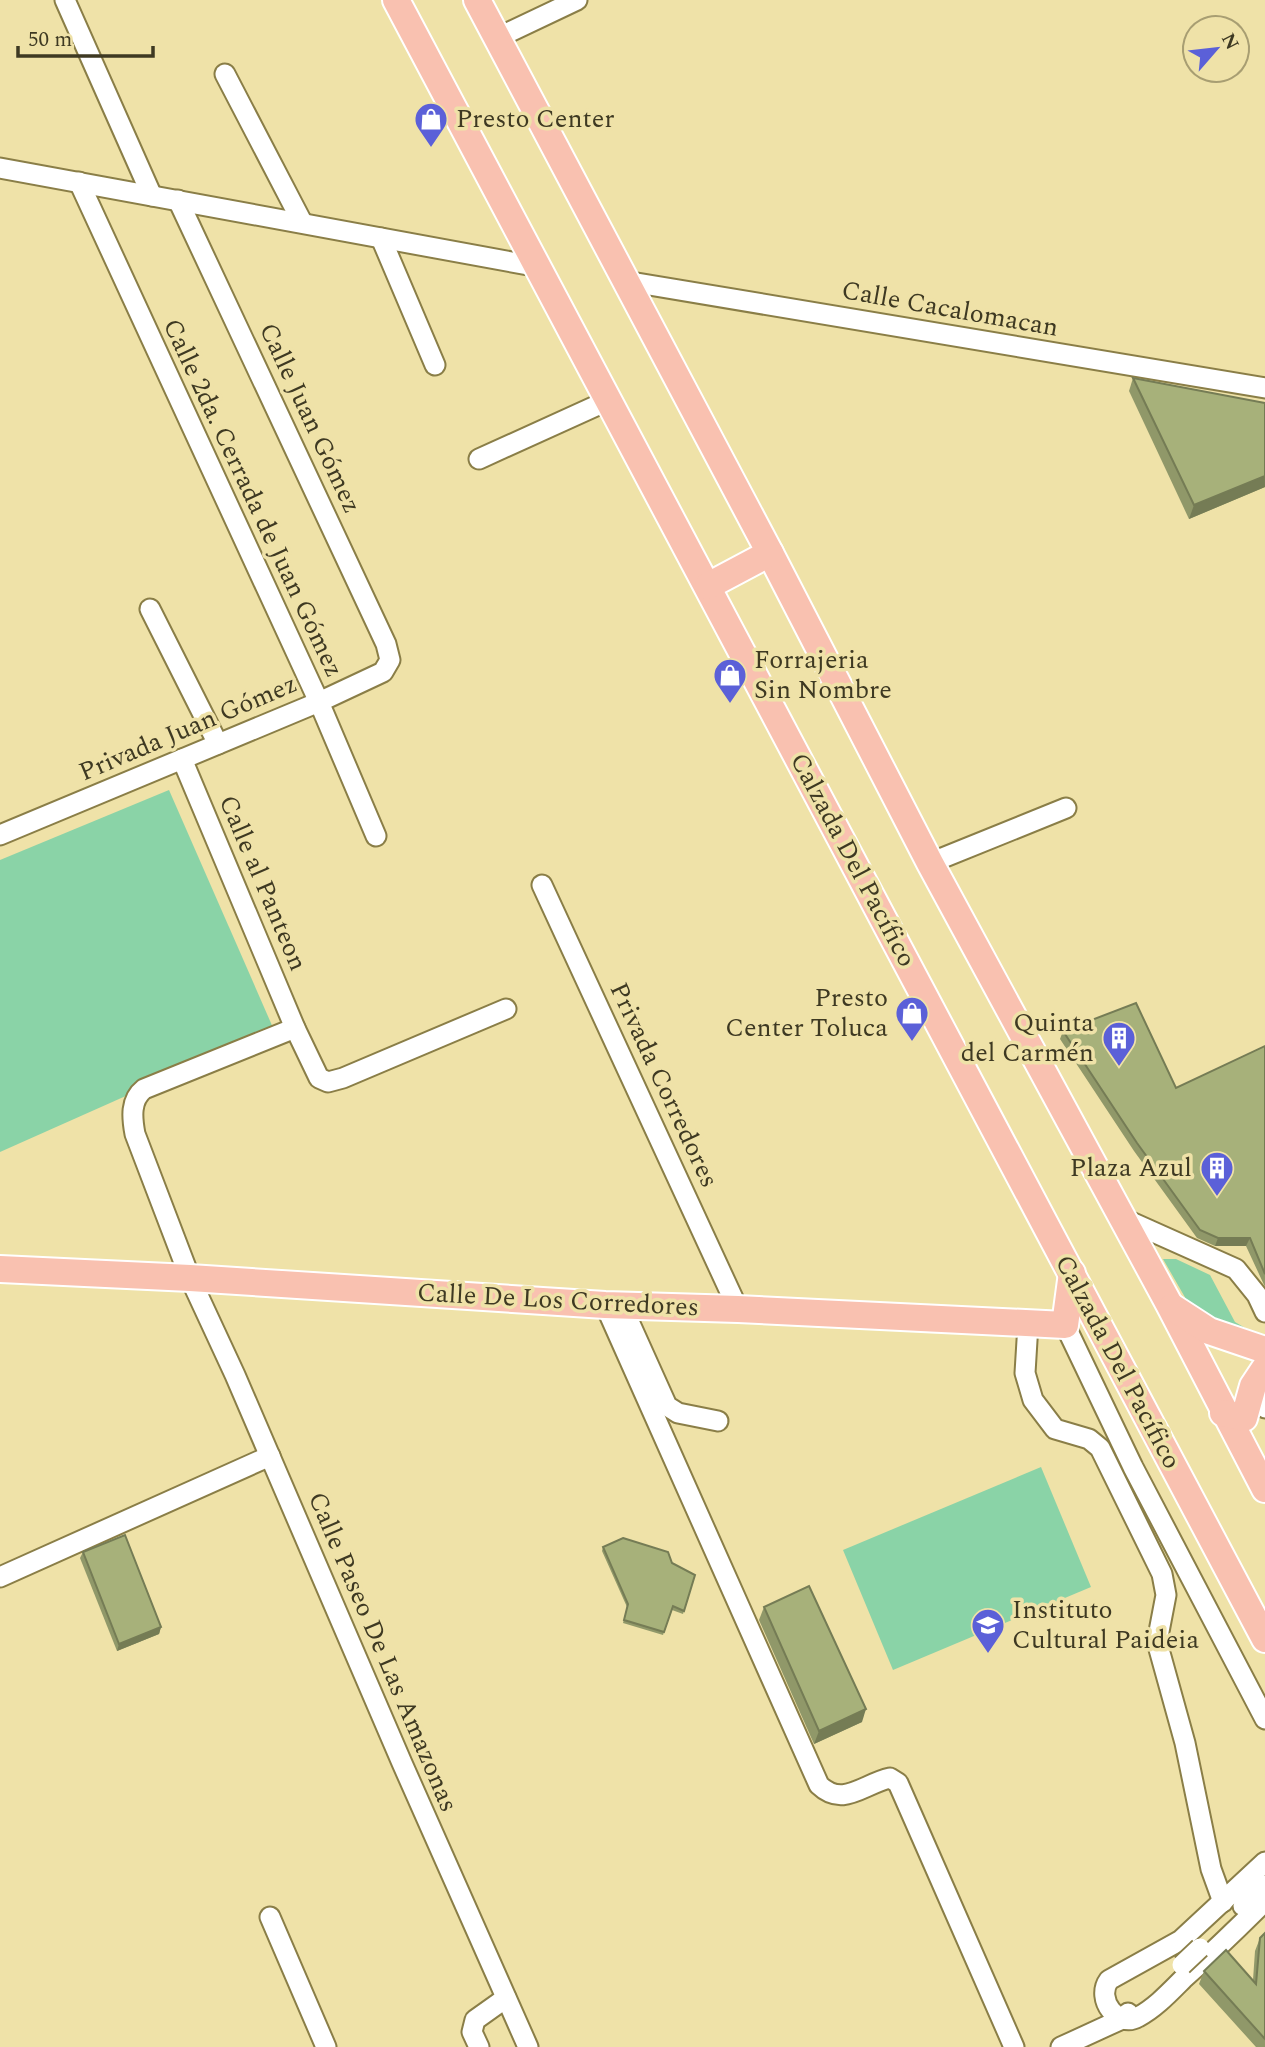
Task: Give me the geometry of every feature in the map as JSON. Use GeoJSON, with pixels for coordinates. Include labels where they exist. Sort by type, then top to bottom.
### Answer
{"type":"FeatureCollection","features":[{"type":"Feature","properties":{"kind":"main road","name":"Calzada Del Pacífico"},"geometry":{"type":"LineString","coordinates":[[396,0],[1265,1639]]}},
{"type":"Feature","properties":{"kind":"main road"},"geometry":{"type":"LineString","coordinates":[[477,0],[770,553],[930,863],[1169,1304],[1223,1413],[1265,1489]]}},
{"type":"Feature","properties":{"kind":"main road"},"geometry":{"type":"LineString","coordinates":[[708,586],[770,553]]}},
{"type":"Feature","properties":{"kind":"main road","name":"Calle De Los Corredores"},"geometry":{"type":"LineString","coordinates":[[0,1269],[190,1278],[614,1305],[1065,1325]]}},
{"type":"Feature","properties":{"kind":"main road"},"geometry":{"type":"LineString","coordinates":[[1065,1325],[1072,1273]]}},
{"type":"Feature","properties":{"kind":"main road"},"geometry":{"type":"LineString","coordinates":[[1169,1304],[1209,1331],[1265,1350]]}},
{"type":"Feature","properties":{"kind":"main road"},"geometry":{"type":"LineString","coordinates":[[1223,1413],[1244,1418],[1261,1388]]}},
{"type":"Feature","properties":{"kind":"street"},"geometry":{"type":"LineString","coordinates":[[65,0],[152,196]]}},
{"type":"Feature","properties":{"kind":"street"},"geometry":{"type":"LineString","coordinates":[[497,38],[577,0]]}},
{"type":"Feature","properties":{"kind":"street"},"geometry":{"type":"LineString","coordinates":[[226,74],[302,222]]}},
{"type":"Feature","properties":{"kind":"street"},"geometry":{"type":"LineString","coordinates":[[0,168],[539,267]]}},
{"type":"Feature","properties":{"kind":"street","name":"Calle 2da. Cerrada de Juan Gómez"},"geometry":{"type":"LineString","coordinates":[[79,183],[319,702],[376,836]]}},
{"type":"Feature","properties":{"kind":"street","name":"Calle Juan Gómez"},"geometry":{"type":"LineString","coordinates":[[178,200],[386,644],[390,660]]}},
{"type":"Feature","properties":{"kind":"street"},"geometry":{"type":"LineString","coordinates":[[381,238],[435,365]]}},
{"type":"Feature","properties":{"kind":"street","name":"Calle Cacalomacan"},"geometry":{"type":"LineString","coordinates":[[625,281],[1265,388]]}},
{"type":"Feature","properties":{"kind":"street"},"geometry":{"type":"LineString","coordinates":[[479,459],[609,400]]}},
{"type":"Feature","properties":{"kind":"street"},"geometry":{"type":"LineString","coordinates":[[150,609],[218,744]]}},
{"type":"Feature","properties":{"kind":"street","name":"Privada Juan Gómez"},"geometry":{"type":"LineString","coordinates":[[0,835],[319,702],[383,672],[390,660]]}},
{"type":"Feature","properties":{"kind":"street","name":"Calle al Panteon"},"geometry":{"type":"LineString","coordinates":[[183,759],[316,1075],[328,1082],[343,1078],[506,1009]]}},
{"type":"Feature","properties":{"kind":"street"},"geometry":{"type":"LineString","coordinates":[[930,863],[1066,808]]}},
{"type":"Feature","properties":{"kind":"street","name":"Privada Corredores"},"geometry":{"type":"LineString","coordinates":[[542,884],[738,1309]]}},
{"type":"Feature","properties":{"kind":"street"},"geometry":{"type":"LineString","coordinates":[[190,1278],[135,1134],[132,1116],[135,1099],[144,1089],[295,1028]]}},
{"type":"Feature","properties":{"kind":"street"},"geometry":{"type":"LineString","coordinates":[[1122,1218],[1236,1269],[1252,1288],[1265,1312]]}},
{"type":"Feature","properties":{"kind":"street","name":"Calle Paseo De Las Amazonas"},"geometry":{"type":"LineString","coordinates":[[190,1278],[528,2047]]}},
{"type":"Feature","properties":{"kind":"street"},"geometry":{"type":"LineString","coordinates":[[614,1305],[667,1406],[678,1413],[718,1421]]}},
{"type":"Feature","properties":{"kind":"street"},"geometry":{"type":"LineString","coordinates":[[614,1305],[819,1785],[835,1796],[845,1795],[890,1778],[898,1783],[1014,2047]]}},
{"type":"Feature","properties":{"kind":"street"},"geometry":{"type":"LineString","coordinates":[[1028,1324],[1025,1373],[1033,1400],[1055,1429],[1089,1439],[1100,1448],[1162,1574],[1166,1595],[1157,1642],[1185,1743],[1211,1869],[1223,1902]]}},
{"type":"Feature","properties":{"kind":"street"},"geometry":{"type":"LineString","coordinates":[[1065,1325],[1145,1490],[1265,1718]]}},
{"type":"Feature","properties":{"kind":"street"},"geometry":{"type":"LineString","coordinates":[[0,1577],[270,1456]]}},
{"type":"Feature","properties":{"kind":"street"},"geometry":{"type":"LineString","coordinates":[[1122,2019],[1107,2005],[1103,1996],[1104,1987],[1116,1975],[1181,1940],[1265,1862]]}},
{"type":"Feature","properties":{"kind":"street"},"geometry":{"type":"LineString","coordinates":[[1194,1959],[1265,1885]]}},
{"type":"Feature","properties":{"kind":"street"},"geometry":{"type":"LineString","coordinates":[[1061,2047],[1122,2019],[1265,1901]]}},
{"type":"Feature","properties":{"kind":"street"},"geometry":{"type":"LineString","coordinates":[[270,1917],[326,2047]]}},
{"type":"Feature","properties":{"kind":"street"},"geometry":{"type":"LineString","coordinates":[[1181,1940],[1186,1958],[1194,1959]]}},
{"type":"Feature","properties":{"kind":"street"},"geometry":{"type":"LineString","coordinates":[[479,2047],[472,2032],[475,2020],[506,1998]]}},
{"type":"Feature","properties":{"kind":"green space"},"geometry":{"type":"Polygon","coordinates":[[[169,790],[274,1030],[0,1152],[0,860],[169,790]]]}},
{"type":"Feature","properties":{"kind":"green space"},"geometry":{"type":"Polygon","coordinates":[[[1163,1259],[1176,1259],[1210,1275],[1235,1322],[1247,1329],[1194,1313],[1163,1259]]]}},
{"type":"Feature","properties":{"kind":"green space"},"geometry":{"type":"Polygon","coordinates":[[[1041,1467],[1091,1587],[893,1670],[843,1550],[1041,1467]]]}},
{"type":"Feature","properties":{"kind":"building"},"geometry":{"type":"Polygon","coordinates":[[[1133,378],[1265,403],[1265,476],[1194,505],[1133,378]]]}},
{"type":"Feature","properties":{"kind":"building"},"geometry":{"type":"Polygon","coordinates":[[[1136,1003],[1176,1088],[1265,1046],[1265,1274],[1250,1238],[1218,1238],[1200,1230],[1137,1143],[1063,1031],[1136,1003]]]}},
{"type":"Feature","properties":{"kind":"building"},"geometry":{"type":"Polygon","coordinates":[[[125,1535],[161,1627],[119,1644],[83,1552],[125,1535]]]}},
{"type":"Feature","properties":{"kind":"building"},"geometry":{"type":"Polygon","coordinates":[[[623,1538],[668,1552],[672,1563],[695,1575],[684,1611],[673,1606],[664,1632],[624,1620],[628,1604],[603,1547],[623,1538]]]}},
{"type":"Feature","properties":{"kind":"building"},"geometry":{"type":"Polygon","coordinates":[[[809,1586],[866,1709],[819,1731],[764,1607],[809,1586]]]}},
{"type":"Feature","properties":{"kind":"building"},"geometry":{"type":"Polygon","coordinates":[[[1265,1933],[1265,2039],[1204,1971],[1226,1950],[1256,1984],[1260,1938],[1265,1933]]]}},
{"type":"Feature","properties":{"kind":"place","name":"Presto Center"},"geometry":{"type":"Point","coordinates":[431,149]}},
{"type":"Feature","properties":{"kind":"place","name":"Forrajeria Sin Nombre"},"geometry":{"type":"Point","coordinates":[730,705]}},
{"type":"Feature","properties":{"kind":"place","name":"Presto Center Toluca"},"geometry":{"type":"Point","coordinates":[912,1043]}},
{"type":"Feature","properties":{"kind":"place","name":"Quinta del Carmén"},"geometry":{"type":"Point","coordinates":[1119,1068]}},
{"type":"Feature","properties":{"kind":"place","name":"Plaza Azul"},"geometry":{"type":"Point","coordinates":[1217,1198]}},
{"type":"Feature","properties":{"kind":"place","name":"Instituto Cultural Paideia"},"geometry":{"type":"Point","coordinates":[988,1655]}}]}
